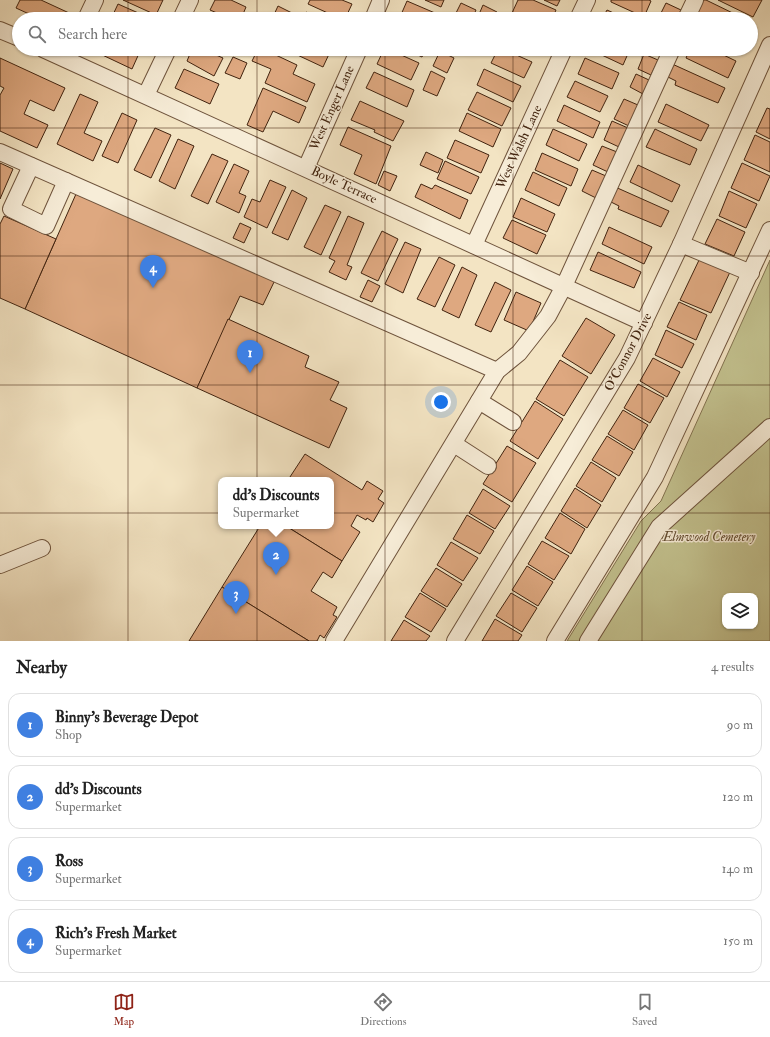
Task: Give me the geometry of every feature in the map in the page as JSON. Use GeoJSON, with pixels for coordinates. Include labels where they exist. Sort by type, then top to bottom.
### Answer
{"type":"FeatureCollection","features":[{"type":"Feature","properties":{"kind":"street"},"geometry":{"type":"LineString","coordinates":[[89,12],[95,0]]}},
{"type":"Feature","properties":{"kind":"street"},"geometry":{"type":"LineString","coordinates":[[184,12],[190,0]]}},
{"type":"Feature","properties":{"kind":"street"},"geometry":{"type":"LineString","coordinates":[[376,12],[382,0]]}},
{"type":"Feature","properties":{"kind":"street"},"geometry":{"type":"LineString","coordinates":[[581,12],[586,0]]}},
{"type":"Feature","properties":{"kind":"street"},"geometry":{"type":"LineString","coordinates":[[689,12],[695,0]]}},
{"type":"Feature","properties":{"kind":"street"},"geometry":{"type":"LineString","coordinates":[[0,30],[12,35]]}},
{"type":"Feature","properties":{"kind":"street","name":"O'Connor Drive"},"geometry":{"type":"LineString","coordinates":[[455,641],[609,389],[644,324],[770,45]]}},
{"type":"Feature","properties":{"kind":"street","name":"Boyle Terrace"},"geometry":{"type":"LineString","coordinates":[[74,56],[146,95],[644,324]]}},
{"type":"Feature","properties":{"kind":"street"},"geometry":{"type":"LineString","coordinates":[[146,95],[165,56]]}},
{"type":"Feature","properties":{"kind":"street","name":"West Enger Lane"},"geometry":{"type":"LineString","coordinates":[[306,168],[356,56]]}},
{"type":"Feature","properties":{"kind":"street","name":"West Walsh Lane"},"geometry":{"type":"LineString","coordinates":[[474,245],[561,56]]}},
{"type":"Feature","properties":{"kind":"street"},"geometry":{"type":"LineString","coordinates":[[334,641],[497,371],[519,353],[548,316],[564,286],[669,56]]}},
{"type":"Feature","properties":{"kind":"street"},"geometry":{"type":"LineString","coordinates":[[0,152],[497,371]]}},
{"type":"Feature","properties":{"kind":"street"},"geometry":{"type":"LineString","coordinates":[[31,166],[11,209],[46,226],[66,181]]}},
{"type":"Feature","properties":{"kind":"street"},"geometry":{"type":"LineString","coordinates":[[555,641],[656,477],[770,230]]}},
{"type":"Feature","properties":{"kind":"street"},"geometry":{"type":"LineString","coordinates":[[681,244],[751,273]]}},
{"type":"Feature","properties":{"kind":"street"},"geometry":{"type":"LineString","coordinates":[[479,401],[513,422]]}},
{"type":"Feature","properties":{"kind":"street"},"geometry":{"type":"LineString","coordinates":[[588,641],[659,527],[767,435]]}},
{"type":"Feature","properties":{"kind":"street"},"geometry":{"type":"LineString","coordinates":[[454,444],[488,466]]}},
{"type":"Feature","properties":{"kind":"street"},"geometry":{"type":"LineString","coordinates":[[0,565],[42,548]]}},
{"type":"Feature","properties":{"kind":"green space","name":"Elmwood Cemetery"},"geometry":{"type":"Polygon","coordinates":[[[770,260],[770,641],[567,641],[641,521],[661,501],[770,260]]]}},
{"type":"Feature","properties":{"kind":"building"},"geometry":{"type":"Polygon","coordinates":[[[20,0],[41,0],[67,12],[25,12],[16,8],[20,0]]]}},
{"type":"Feature","properties":{"kind":"building"},"geometry":{"type":"Polygon","coordinates":[[[123,0],[163,0],[157,12],[149,12],[123,0]]]}},
{"type":"Feature","properties":{"kind":"building"},"geometry":{"type":"Polygon","coordinates":[[[215,0],[231,0],[246,7],[244,12],[215,12],[210,10],[215,0]]]}},
{"type":"Feature","properties":{"kind":"building"},"geometry":{"type":"Polygon","coordinates":[[[310,0],[342,0],[352,4],[348,12],[326,12],[308,4],[310,0]]]}},
{"type":"Feature","properties":{"kind":"building"},"geometry":{"type":"Polygon","coordinates":[[[425,0],[444,0],[441,7],[425,0]]]}},
{"type":"Feature","properties":{"kind":"building"},"geometry":{"type":"Polygon","coordinates":[[[518,0],[533,0],[556,10],[555,12],[512,12],[518,0]]]}},
{"type":"Feature","properties":{"kind":"building"},"geometry":{"type":"Polygon","coordinates":[[[544,0],[560,0],[557,6],[544,0]]]}},
{"type":"Feature","properties":{"kind":"building"},"geometry":{"type":"Polygon","coordinates":[[[611,0],[651,1],[646,12],[633,12],[611,2],[611,0]]]}},
{"type":"Feature","properties":{"kind":"building"},"geometry":{"type":"Polygon","coordinates":[[[697,0],[706,0],[731,12],[692,12],[697,0]]]}},
{"type":"Feature","properties":{"kind":"building"},"geometry":{"type":"Polygon","coordinates":[[[718,0],[762,0],[756,12],[743,12],[718,0]]]}},
{"type":"Feature","properties":{"kind":"building"},"geometry":{"type":"Polygon","coordinates":[[[407,1],[433,12],[402,12],[407,1]]]}},
{"type":"Feature","properties":{"kind":"building"},"geometry":{"type":"Polygon","coordinates":[[[461,3],[476,10],[475,12],[456,12],[461,3]]]}},
{"type":"Feature","properties":{"kind":"building"},"geometry":{"type":"Polygon","coordinates":[[[666,3],[681,10],[680,12],[662,12],[666,3]]]}},
{"type":"Feature","properties":{"kind":"building"},"geometry":{"type":"Polygon","coordinates":[[[118,4],[136,12],[114,12],[118,4]]]}},
{"type":"Feature","properties":{"kind":"building"},"geometry":{"type":"Polygon","coordinates":[[[483,5],[497,12],[480,12],[483,5]]]}},
{"type":"Feature","properties":{"kind":"building"},"geometry":{"type":"Polygon","coordinates":[[[278,6],[290,12],[275,12],[278,6]]]}},
{"type":"Feature","properties":{"kind":"building"},"geometry":{"type":"Polygon","coordinates":[[[104,56],[138,56],[132,69],[104,56]]]}},
{"type":"Feature","properties":{"kind":"building"},"geometry":{"type":"Polygon","coordinates":[[[189,56],[218,56],[223,58],[214,76],[187,61],[189,56]]]}},
{"type":"Feature","properties":{"kind":"building"},"geometry":{"type":"Polygon","coordinates":[[[254,56],[278,56],[297,65],[293,74],[315,84],[307,102],[265,83],[271,69],[252,61],[254,56]]]}},
{"type":"Feature","properties":{"kind":"building"},"geometry":{"type":"Polygon","coordinates":[[[300,56],[328,56],[323,67],[300,56]]]}},
{"type":"Feature","properties":{"kind":"building"},"geometry":{"type":"Polygon","coordinates":[[[381,56],[404,56],[419,63],[411,80],[377,64],[381,56]]]}},
{"type":"Feature","properties":{"kind":"building"},"geometry":{"type":"Polygon","coordinates":[[[438,56],[450,56],[454,58],[447,73],[433,66],[438,56]]]}},
{"type":"Feature","properties":{"kind":"building"},"geometry":{"type":"Polygon","coordinates":[[[494,56],[519,56],[532,62],[524,78],[491,63],[494,56]]]}},
{"type":"Feature","properties":{"kind":"building"},"geometry":{"type":"Polygon","coordinates":[[[604,56],[627,56],[623,65],[604,56]]]}},
{"type":"Feature","properties":{"kind":"building"},"geometry":{"type":"Polygon","coordinates":[[[643,56],[649,56],[658,60],[651,75],[638,69],[643,56]]]}},
{"type":"Feature","properties":{"kind":"building"},"geometry":{"type":"Polygon","coordinates":[[[687,56],[726,56],[736,61],[728,78],[686,58],[687,56]]]}},
{"type":"Feature","properties":{"kind":"building"},"geometry":{"type":"Polygon","coordinates":[[[233,57],[247,63],[240,79],[225,73],[233,57]]]}},
{"type":"Feature","properties":{"kind":"building"},"geometry":{"type":"Polygon","coordinates":[[[0,58],[65,88],[54,111],[30,100],[24,114],[48,125],[37,148],[0,131],[0,95],[4,88],[0,86],[0,58]]]}},
{"type":"Feature","properties":{"kind":"building"},"geometry":{"type":"Polygon","coordinates":[[[585,58],[619,73],[612,89],[578,74],[585,58]]]}},
{"type":"Feature","properties":{"kind":"building"},"geometry":{"type":"Polygon","coordinates":[[[670,63],[725,88],[718,103],[675,85],[676,81],[664,75],[670,63]]]}},
{"type":"Feature","properties":{"kind":"building"},"geometry":{"type":"Polygon","coordinates":[[[184,69],[219,84],[210,104],[175,88],[184,69]]]}},
{"type":"Feature","properties":{"kind":"building"},"geometry":{"type":"Polygon","coordinates":[[[484,69],[521,86],[513,102],[477,85],[484,69]]]}},
{"type":"Feature","properties":{"kind":"building"},"geometry":{"type":"Polygon","coordinates":[[[431,71],[445,78],[437,96],[423,90],[431,71]]]}},
{"type":"Feature","properties":{"kind":"building"},"geometry":{"type":"Polygon","coordinates":[[[374,72],[414,90],[407,107],[366,88],[374,72]]]}},
{"type":"Feature","properties":{"kind":"building"},"geometry":{"type":"Polygon","coordinates":[[[636,74],[649,80],[643,94],[630,87],[636,74]]]}},
{"type":"Feature","properties":{"kind":"building"},"geometry":{"type":"Polygon","coordinates":[[[575,81],[608,96],[600,112],[567,97],[575,81]]]}},
{"type":"Feature","properties":{"kind":"building"},"geometry":{"type":"Polygon","coordinates":[[[263,88],[306,107],[299,123],[273,111],[263,132],[247,125],[263,88]]]}},
{"type":"Feature","properties":{"kind":"building"},"geometry":{"type":"Polygon","coordinates":[[[477,92],[511,108],[502,126],[468,110],[477,92]]]}},
{"type":"Feature","properties":{"kind":"building"},"geometry":{"type":"Polygon","coordinates":[[[80,94],[98,102],[84,133],[102,141],[93,161],[57,144],[80,94]]]}},
{"type":"Feature","properties":{"kind":"building"},"geometry":{"type":"Polygon","coordinates":[[[624,99],[638,105],[629,126],[614,119],[624,99]]]}},
{"type":"Feature","properties":{"kind":"building"},"geometry":{"type":"Polygon","coordinates":[[[360,101],[404,121],[393,141],[374,132],[375,130],[351,120],[360,101]]]}},
{"type":"Feature","properties":{"kind":"building"},"geometry":{"type":"Polygon","coordinates":[[[666,104],[709,125],[701,141],[658,122],[666,104]]]}},
{"type":"Feature","properties":{"kind":"building"},"geometry":{"type":"Polygon","coordinates":[[[564,105],[600,122],[593,138],[557,121],[564,105]]]}},
{"type":"Feature","properties":{"kind":"building"},"geometry":{"type":"Polygon","coordinates":[[[767,108],[770,109],[770,139],[756,132],[767,108]]]}},
{"type":"Feature","properties":{"kind":"building"},"geometry":{"type":"Polygon","coordinates":[[[122,113],[137,120],[118,163],[102,156],[122,113]]]}},
{"type":"Feature","properties":{"kind":"building"},"geometry":{"type":"Polygon","coordinates":[[[467,113],[501,129],[493,147],[459,131],[467,113]]]}},
{"type":"Feature","properties":{"kind":"building"},"geometry":{"type":"Polygon","coordinates":[[[612,121],[628,128],[619,147],[604,140],[612,121]]]}},
{"type":"Feature","properties":{"kind":"building"},"geometry":{"type":"Polygon","coordinates":[[[348,127],[391,146],[376,184],[354,174],[362,155],[340,145],[348,127]]]}},
{"type":"Feature","properties":{"kind":"building"},"geometry":{"type":"Polygon","coordinates":[[[155,128],[171,135],[151,178],[134,170],[155,128]]]}},
{"type":"Feature","properties":{"kind":"building"},"geometry":{"type":"Polygon","coordinates":[[[553,129],[587,144],[579,161],[546,145],[553,129]]]}},
{"type":"Feature","properties":{"kind":"building"},"geometry":{"type":"Polygon","coordinates":[[[655,129],[697,149],[690,165],[646,147],[655,129]]]}},
{"type":"Feature","properties":{"kind":"building"},"geometry":{"type":"Polygon","coordinates":[[[755,135],[770,142],[770,172],[744,160],[755,135]]]}},
{"type":"Feature","properties":{"kind":"building"},"geometry":{"type":"Polygon","coordinates":[[[178,139],[194,146],[175,189],[159,181],[178,139]]]}},
{"type":"Feature","properties":{"kind":"building"},"geometry":{"type":"Polygon","coordinates":[[[455,140],[489,155],[481,173],[447,158],[455,140]]]}},
{"type":"Feature","properties":{"kind":"building"},"geometry":{"type":"Polygon","coordinates":[[[602,146],[617,152],[608,172],[593,165],[602,146]]]}},
{"type":"Feature","properties":{"kind":"building"},"geometry":{"type":"Polygon","coordinates":[[[426,152],[443,160],[438,173],[420,165],[426,152]]]}},
{"type":"Feature","properties":{"kind":"building"},"geometry":{"type":"Polygon","coordinates":[[[542,153],[578,169],[571,186],[535,170],[542,153]]]}},
{"type":"Feature","properties":{"kind":"building"},"geometry":{"type":"Polygon","coordinates":[[[212,154],[228,161],[208,204],[191,196],[212,154]]]}},
{"type":"Feature","properties":{"kind":"building"},"geometry":{"type":"Polygon","coordinates":[[[445,161],[479,177],[471,194],[437,179],[445,161]]]}},
{"type":"Feature","properties":{"kind":"building"},"geometry":{"type":"Polygon","coordinates":[[[0,163],[13,169],[0,199],[0,163]]]}},
{"type":"Feature","properties":{"kind":"building"},"geometry":{"type":"Polygon","coordinates":[[[742,163],[770,176],[759,201],[731,188],[742,163]]]}},
{"type":"Feature","properties":{"kind":"building"},"geometry":{"type":"Polygon","coordinates":[[[234,164],[249,171],[239,193],[246,196],[239,213],[216,202],[234,164]]]}},
{"type":"Feature","properties":{"kind":"building"},"geometry":{"type":"Polygon","coordinates":[[[638,165],[680,185],[672,202],[630,182],[638,165]]]}},
{"type":"Feature","properties":{"kind":"building"},"geometry":{"type":"Polygon","coordinates":[[[592,170],[606,176],[596,198],[582,191],[592,170]]]}},
{"type":"Feature","properties":{"kind":"building"},"geometry":{"type":"Polygon","coordinates":[[[384,171],[397,176],[390,191],[378,185],[384,171]]]}},
{"type":"Feature","properties":{"kind":"building"},"geometry":{"type":"Polygon","coordinates":[[[533,172],[567,188],[559,206],[525,190],[533,172]]]}},
{"type":"Feature","properties":{"kind":"building"},"geometry":{"type":"Polygon","coordinates":[[[270,180],[286,187],[267,228],[244,217],[252,199],[260,202],[270,180]]]}},
{"type":"Feature","properties":{"kind":"building"},"geometry":{"type":"Polygon","coordinates":[[[421,184],[432,189],[435,185],[468,200],[460,219],[415,197],[421,184]]]}},
{"type":"Feature","properties":{"kind":"building"},"geometry":{"type":"Polygon","coordinates":[[[613,186],[669,211],[661,227],[618,209],[619,206],[607,200],[613,186]]]}},
{"type":"Feature","properties":{"kind":"building"},"geometry":{"type":"Polygon","coordinates":[[[292,190],[307,198],[288,240],[272,233],[292,190]]]}},
{"type":"Feature","properties":{"kind":"building"},"geometry":{"type":"Polygon","coordinates":[[[729,191],[757,204],[746,228],[719,216],[729,191]]]}},
{"type":"Feature","properties":{"kind":"building"},"geometry":{"type":"Polygon","coordinates":[[[76,194],[275,280],[263,305],[240,296],[197,388],[25,309],[76,194]]]}},
{"type":"Feature","properties":{"kind":"building"},"geometry":{"type":"Polygon","coordinates":[[[521,198],[555,214],[547,232],[513,217],[521,198]]]}},
{"type":"Feature","properties":{"kind":"building"},"geometry":{"type":"Polygon","coordinates":[[[325,205],[341,212],[321,255],[304,247],[325,205]]]}},
{"type":"Feature","properties":{"kind":"building"},"geometry":{"type":"Polygon","coordinates":[[[4,216],[56,239],[25,309],[0,298],[0,224],[4,216]]]}},
{"type":"Feature","properties":{"kind":"building"},"geometry":{"type":"Polygon","coordinates":[[[348,216],[364,223],[347,265],[352,267],[346,280],[329,272],[335,261],[329,258],[348,216]]]}},
{"type":"Feature","properties":{"kind":"building"},"geometry":{"type":"Polygon","coordinates":[[[717,219],[745,232],[734,256],[705,244],[717,219]]]}},
{"type":"Feature","properties":{"kind":"building"},"geometry":{"type":"Polygon","coordinates":[[[512,220],[546,235],[537,254],[503,238],[512,220]]]}},
{"type":"Feature","properties":{"kind":"building"},"geometry":{"type":"Polygon","coordinates":[[[240,223],[251,228],[244,243],[233,238],[240,223]]]}},
{"type":"Feature","properties":{"kind":"building"},"geometry":{"type":"Polygon","coordinates":[[[609,227],[652,247],[644,264],[602,244],[609,227]]]}},
{"type":"Feature","properties":{"kind":"building"},"geometry":{"type":"Polygon","coordinates":[[[382,231],[398,239],[378,281],[361,273],[382,231]]]}},
{"type":"Feature","properties":{"kind":"building"},"geometry":{"type":"Polygon","coordinates":[[[405,242],[421,249],[403,293],[385,284],[405,242]]]}},
{"type":"Feature","properties":{"kind":"building"},"geometry":{"type":"Polygon","coordinates":[[[598,252],[641,272],[634,288],[590,270],[598,252]]]}},
{"type":"Feature","properties":{"kind":"building"},"geometry":{"type":"Polygon","coordinates":[[[439,257],[455,265],[435,307],[417,299],[439,257]]]}},
{"type":"Feature","properties":{"kind":"building"},"geometry":{"type":"Polygon","coordinates":[[[700,258],[730,272],[711,313],[680,300],[700,258]]]}},
{"type":"Feature","properties":{"kind":"building"},"geometry":{"type":"Polygon","coordinates":[[[462,267],[477,275],[459,318],[442,310],[462,267]]]}},
{"type":"Feature","properties":{"kind":"building"},"geometry":{"type":"Polygon","coordinates":[[[368,280],[380,286],[372,302],[360,297],[368,280]]]}},
{"type":"Feature","properties":{"kind":"building"},"geometry":{"type":"Polygon","coordinates":[[[495,282],[511,290],[491,332],[475,325],[495,282]]]}},
{"type":"Feature","properties":{"kind":"building"},"geometry":{"type":"Polygon","coordinates":[[[516,292],[541,303],[529,331],[504,320],[516,292]]]}},
{"type":"Feature","properties":{"kind":"building"},"geometry":{"type":"Polygon","coordinates":[[[679,302],[707,315],[696,340],[667,327],[679,302]]]}},
{"type":"Feature","properties":{"kind":"building"},"geometry":{"type":"Polygon","coordinates":[[[586,318],[615,335],[591,374],[562,356],[586,318]]]}},
{"type":"Feature","properties":{"kind":"building"},"geometry":{"type":"Polygon","coordinates":[[[228,319],[309,356],[305,367],[339,382],[330,400],[347,408],[329,448],[197,388],[228,319]]]}},
{"type":"Feature","properties":{"kind":"building"},"geometry":{"type":"Polygon","coordinates":[[[666,330],[694,344],[682,368],[655,355],[666,330]]]}},
{"type":"Feature","properties":{"kind":"building"},"geometry":{"type":"Polygon","coordinates":[[[653,358],[680,372],[667,397],[640,381],[653,358]]]}},
{"type":"Feature","properties":{"kind":"building"},"geometry":{"type":"Polygon","coordinates":[[[560,360],[588,377],[564,416],[536,399],[560,360]]]}},
{"type":"Feature","properties":{"kind":"building"},"geometry":{"type":"Polygon","coordinates":[[[638,384],[664,398],[650,423],[624,408],[638,384]]]}},
{"type":"Feature","properties":{"kind":"building"},"geometry":{"type":"Polygon","coordinates":[[[535,401],[563,419],[538,459],[510,441],[535,401]]]}},
{"type":"Feature","properties":{"kind":"building"},"geometry":{"type":"Polygon","coordinates":[[[623,410],[648,425],[634,450],[608,434],[623,410]]]}},
{"type":"Feature","properties":{"kind":"building"},"geometry":{"type":"Polygon","coordinates":[[[607,436],[633,452],[619,476],[592,460],[607,436]]]}},
{"type":"Feature","properties":{"kind":"building"},"geometry":{"type":"Polygon","coordinates":[[[507,446],[536,463],[512,502],[483,484],[507,446]]]}},
{"type":"Feature","properties":{"kind":"building"},"geometry":{"type":"Polygon","coordinates":[[[305,454],[362,490],[367,481],[383,491],[378,499],[384,503],[373,522],[367,518],[366,520],[357,515],[351,526],[360,532],[342,561],[291,529],[334,529],[334,477],[290,477],[305,454]]]}},
{"type":"Feature","properties":{"kind":"building"},"geometry":{"type":"Polygon","coordinates":[[[591,462],[616,478],[602,502],[576,486],[591,462]]]}},
{"type":"Feature","properties":{"kind":"building"},"geometry":{"type":"Polygon","coordinates":[[[575,488],[601,505],[587,528],[561,511],[575,488]]]}},
{"type":"Feature","properties":{"kind":"building"},"geometry":{"type":"Polygon","coordinates":[[[483,489],[510,506],[495,529],[469,513],[483,489]]]}},
{"type":"Feature","properties":{"kind":"building"},"geometry":{"type":"Polygon","coordinates":[[[560,513],[585,529],[571,554],[545,538],[560,513]]]}},
{"type":"Feature","properties":{"kind":"building"},"geometry":{"type":"Polygon","coordinates":[[[467,515],[494,531],[480,554],[453,539],[467,515]]]}},
{"type":"Feature","properties":{"kind":"building"},"geometry":{"type":"Polygon","coordinates":[[[258,529],[291,529],[342,561],[332,578],[323,572],[311,591],[337,607],[333,615],[337,617],[324,638],[320,635],[317,641],[309,641],[222,587],[258,529]]]}},
{"type":"Feature","properties":{"kind":"building"},"geometry":{"type":"Polygon","coordinates":[[[542,541],[569,556],[554,580],[528,564],[542,541]]]}},
{"type":"Feature","properties":{"kind":"building"},"geometry":{"type":"Polygon","coordinates":[[[451,542],[478,558],[463,581],[437,565],[451,542]]]}},
{"type":"Feature","properties":{"kind":"building"},"geometry":{"type":"Polygon","coordinates":[[[527,566],[553,582],[538,606],[512,590],[527,566]]]}},
{"type":"Feature","properties":{"kind":"building"},"geometry":{"type":"Polygon","coordinates":[[[436,568],[462,584],[447,607],[421,591],[436,568]]]}},
{"type":"Feature","properties":{"kind":"building"},"geometry":{"type":"Polygon","coordinates":[[[222,587],[309,641],[189,641],[222,587]]]}},
{"type":"Feature","properties":{"kind":"building"},"geometry":{"type":"Polygon","coordinates":[[[420,593],[446,609],[431,632],[405,617],[420,593]]]}},
{"type":"Feature","properties":{"kind":"building"},"geometry":{"type":"Polygon","coordinates":[[[511,593],[537,608],[522,632],[496,616],[511,593]]]}},
{"type":"Feature","properties":{"kind":"building"},"geometry":{"type":"Polygon","coordinates":[[[495,619],[522,635],[518,641],[482,641],[495,619]]]}},
{"type":"Feature","properties":{"kind":"building"},"geometry":{"type":"Polygon","coordinates":[[[404,620],[430,636],[426,641],[391,641],[404,620]]]}},
{"type":"Feature","properties":{"kind":"place","name":"Rich's Fresh Market"},"geometry":{"type":"Point","coordinates":[153,288]}},
{"type":"Feature","properties":{"kind":"place","name":"Binny's Beverage Depot"},"geometry":{"type":"Point","coordinates":[250,373]}},
{"type":"Feature","properties":{"kind":"place","name":"dd's Discounts"},"geometry":{"type":"Point","coordinates":[276,575]}},
{"type":"Feature","properties":{"kind":"place","name":"Ross"},"geometry":{"type":"Point","coordinates":[236,614]}}]}
